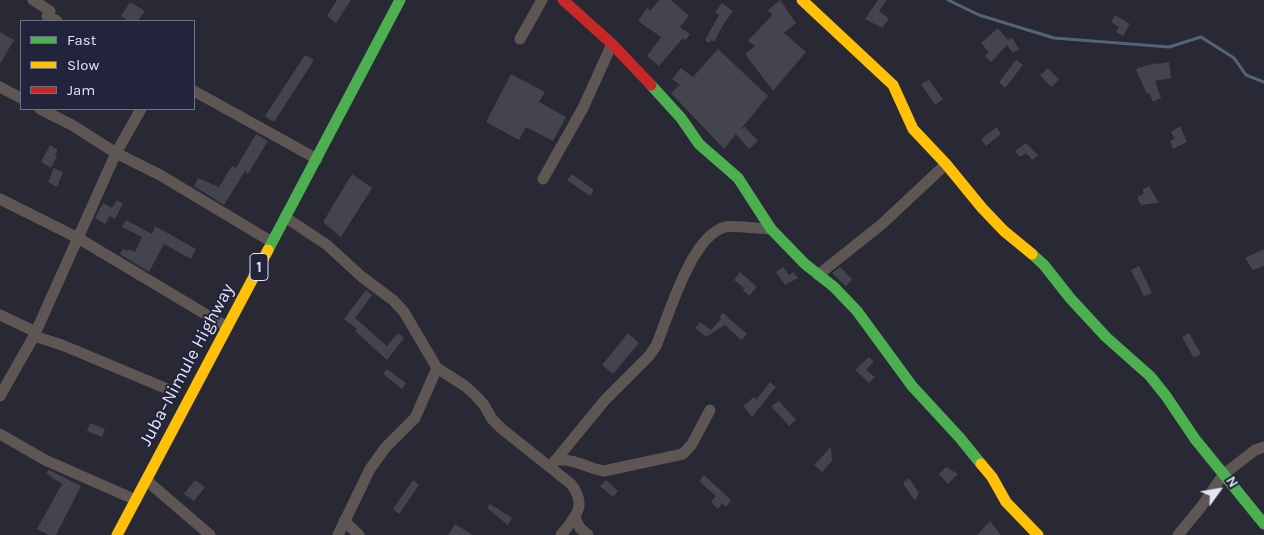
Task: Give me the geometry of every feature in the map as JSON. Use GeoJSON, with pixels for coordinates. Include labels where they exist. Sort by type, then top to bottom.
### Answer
{"type":"FeatureCollection","features":[{"type":"Feature","properties":{"kind":"street"},"geometry":{"type":"LineString","coordinates":[[33,0],[52,16]]}},
{"type":"Feature","properties":{"kind":"street","name":"Juba–Nimule Highway"},"geometry":{"type":"LineString","coordinates":[[117,535],[400,0]]}},
{"type":"Feature","properties":{"kind":"street"},"geometry":{"type":"LineString","coordinates":[[520,39],[542,0]]}},
{"type":"Feature","properties":{"kind":"street"},"geometry":{"type":"LineString","coordinates":[[563,0],[612,44],[681,118],[698,144],[738,178],[771,229],[805,264],[834,287],[857,311],[912,386],[960,438],[992,477],[1006,502],[1038,535]]}},
{"type":"Feature","properties":{"kind":"street"},"geometry":{"type":"LineString","coordinates":[[802,0],[893,85],[913,129],[946,164],[982,208],[1004,231],[1044,264],[1070,298],[1106,337],[1150,376],[1195,439],[1264,524]]}},
{"type":"Feature","properties":{"kind":"street"},"geometry":{"type":"LineString","coordinates":[[543,179],[582,108],[612,44]]}},
{"type":"Feature","properties":{"kind":"street"},"geometry":{"type":"LineString","coordinates":[[0,87],[20,97]]}},
{"type":"Feature","properties":{"kind":"street"},"geometry":{"type":"LineString","coordinates":[[195,92],[317,159]]}},
{"type":"Feature","properties":{"kind":"street"},"geometry":{"type":"LineString","coordinates":[[42,110],[72,125],[116,153],[160,175],[272,242]]}},
{"type":"Feature","properties":{"kind":"street"},"geometry":{"type":"LineString","coordinates":[[0,396],[35,334],[116,153],[140,110]]}},
{"type":"Feature","properties":{"kind":"street"},"geometry":{"type":"LineString","coordinates":[[818,275],[882,224],[946,164]]}},
{"type":"Feature","properties":{"kind":"street"},"geometry":{"type":"LineString","coordinates":[[0,199],[78,238],[227,327]]}},
{"type":"Feature","properties":{"kind":"street"},"geometry":{"type":"LineString","coordinates":[[285,217],[327,245],[362,277],[393,300],[404,312],[437,368],[465,386],[484,405],[492,419],[502,429],[553,463],[576,491],[579,499],[579,508],[561,535]]}},
{"type":"Feature","properties":{"kind":"street"},"geometry":{"type":"LineString","coordinates":[[553,463],[605,400],[649,356],[656,346],[687,266],[710,234],[726,226],[771,229]]}},
{"type":"Feature","properties":{"kind":"street"},"geometry":{"type":"LineString","coordinates":[[0,315],[35,334],[165,388]]}},
{"type":"Feature","properties":{"kind":"street"},"geometry":{"type":"LineString","coordinates":[[338,535],[370,469],[385,448],[415,418],[437,368]]}},
{"type":"Feature","properties":{"kind":"street"},"geometry":{"type":"LineString","coordinates":[[553,463],[569,459],[596,470],[604,471],[683,454],[692,444],[710,410]]}},
{"type":"Feature","properties":{"kind":"street"},"geometry":{"type":"LineString","coordinates":[[0,434],[45,460],[136,500]]}},
{"type":"Feature","properties":{"kind":"street"},"geometry":{"type":"LineString","coordinates":[[1178,535],[1223,474],[1255,450],[1264,448]]}},
{"type":"Feature","properties":{"kind":"street"},"geometry":{"type":"LineString","coordinates":[[146,480],[210,535]]}},
{"type":"Feature","properties":{"kind":"street"},"geometry":{"type":"LineString","coordinates":[[574,518],[580,528],[588,535]]}},
{"type":"Feature","properties":{"kind":"street"},"geometry":{"type":"LineString","coordinates":[[344,521],[359,535]]}},
{"type":"Feature","properties":{"kind":"building"},"geometry":{"type":"Polygon","coordinates":[[[337,0],[351,0],[336,23],[327,16],[337,0]]]}},
{"type":"Feature","properties":{"kind":"building"},"geometry":{"type":"Polygon","coordinates":[[[659,0],[671,0],[689,16],[680,27],[690,34],[686,40],[683,38],[659,66],[647,56],[661,37],[638,21],[647,8],[650,11],[659,0]]]}},
{"type":"Feature","properties":{"kind":"building"},"geometry":{"type":"Polygon","coordinates":[[[780,0],[796,23],[784,33],[806,52],[773,91],[745,54],[755,46],[748,41],[772,15],[768,10],[780,0]]]}},
{"type":"Feature","properties":{"kind":"building"},"geometry":{"type":"Polygon","coordinates":[[[878,0],[887,0],[879,11],[889,19],[882,28],[865,19],[878,0]]]}},
{"type":"Feature","properties":{"kind":"building"},"geometry":{"type":"Polygon","coordinates":[[[130,2],[145,11],[139,20],[127,20],[121,16],[130,2]]]}},
{"type":"Feature","properties":{"kind":"building"},"geometry":{"type":"Polygon","coordinates":[[[722,3],[733,11],[714,42],[711,40],[709,43],[705,40],[719,15],[715,12],[722,3]]]}},
{"type":"Feature","properties":{"kind":"building"},"geometry":{"type":"Polygon","coordinates":[[[1115,15],[1130,24],[1123,36],[1116,32],[1119,27],[1111,22],[1115,15]]]}},
{"type":"Feature","properties":{"kind":"building"},"geometry":{"type":"Polygon","coordinates":[[[998,28],[1008,40],[1012,38],[1019,49],[1013,53],[1007,45],[991,62],[985,56],[989,52],[981,43],[998,28]]]}},
{"type":"Feature","properties":{"kind":"building"},"geometry":{"type":"Polygon","coordinates":[[[0,32],[14,40],[0,64],[0,32]]]}},
{"type":"Feature","properties":{"kind":"building"},"geometry":{"type":"Polygon","coordinates":[[[718,49],[768,96],[741,129],[745,127],[758,141],[749,149],[736,134],[724,149],[671,93],[680,85],[672,79],[681,68],[693,77],[718,49]]]}},
{"type":"Feature","properties":{"kind":"building"},"geometry":{"type":"Polygon","coordinates":[[[305,55],[314,60],[274,122],[265,116],[305,55]]]}},
{"type":"Feature","properties":{"kind":"building"},"geometry":{"type":"Polygon","coordinates":[[[1016,60],[1023,65],[1005,88],[999,82],[1016,60]]]}},
{"type":"Feature","properties":{"kind":"building"},"geometry":{"type":"Polygon","coordinates":[[[1169,62],[1171,78],[1155,81],[1161,98],[1153,102],[1149,93],[1147,94],[1136,70],[1157,63],[1169,62]]]}},
{"type":"Feature","properties":{"kind":"building"},"geometry":{"type":"Polygon","coordinates":[[[1048,68],[1059,80],[1051,87],[1040,75],[1048,68]]]}},
{"type":"Feature","properties":{"kind":"building"},"geometry":{"type":"Polygon","coordinates":[[[511,74],[545,92],[539,102],[566,117],[553,141],[526,127],[519,140],[486,122],[511,74]]]}},
{"type":"Feature","properties":{"kind":"building"},"geometry":{"type":"Polygon","coordinates":[[[929,80],[943,99],[935,105],[921,84],[929,80]]]}},
{"type":"Feature","properties":{"kind":"building"},"geometry":{"type":"Polygon","coordinates":[[[1180,126],[1187,142],[1173,149],[1170,141],[1175,139],[1171,132],[1180,126]]]}},
{"type":"Feature","properties":{"kind":"building"},"geometry":{"type":"Polygon","coordinates":[[[997,127],[1001,134],[986,146],[981,139],[997,127]]]}},
{"type":"Feature","properties":{"kind":"building"},"geometry":{"type":"Polygon","coordinates":[[[256,134],[268,141],[248,174],[245,171],[224,205],[194,186],[198,178],[219,187],[232,166],[236,168],[256,134]]]}},
{"type":"Feature","properties":{"kind":"building"},"geometry":{"type":"Polygon","coordinates":[[[1026,143],[1038,155],[1033,160],[1026,153],[1020,157],[1015,151],[1026,143]]]}},
{"type":"Feature","properties":{"kind":"building"},"geometry":{"type":"Polygon","coordinates":[[[50,145],[58,150],[51,168],[41,162],[50,145]]]}},
{"type":"Feature","properties":{"kind":"building"},"geometry":{"type":"Polygon","coordinates":[[[54,168],[63,172],[57,187],[48,182],[54,168]]]}},
{"type":"Feature","properties":{"kind":"building"},"geometry":{"type":"Polygon","coordinates":[[[352,174],[372,188],[341,237],[323,222],[352,174]]]}},
{"type":"Feature","properties":{"kind":"building"},"geometry":{"type":"Polygon","coordinates":[[[572,174],[594,190],[590,196],[567,180],[572,174]]]}},
{"type":"Feature","properties":{"kind":"building"},"geometry":{"type":"Polygon","coordinates":[[[1149,186],[1159,203],[1141,205],[1137,198],[1144,193],[1142,190],[1149,186]]]}},
{"type":"Feature","properties":{"kind":"building"},"geometry":{"type":"Polygon","coordinates":[[[117,200],[123,204],[115,219],[110,216],[105,224],[95,218],[103,203],[112,208],[117,200]]]}},
{"type":"Feature","properties":{"kind":"building"},"geometry":{"type":"Polygon","coordinates":[[[126,220],[152,234],[155,226],[196,249],[191,259],[164,244],[149,272],[120,254],[123,249],[135,252],[142,237],[122,227],[126,220]]]}},
{"type":"Feature","properties":{"kind":"building"},"geometry":{"type":"Polygon","coordinates":[[[1264,249],[1264,266],[1253,270],[1245,258],[1264,249]]]}},
{"type":"Feature","properties":{"kind":"building"},"geometry":{"type":"Polygon","coordinates":[[[1139,266],[1152,293],[1144,296],[1131,270],[1139,266]]]}},
{"type":"Feature","properties":{"kind":"building"},"geometry":{"type":"Polygon","coordinates":[[[783,267],[789,275],[793,272],[798,278],[785,285],[776,272],[783,267]]]}},
{"type":"Feature","properties":{"kind":"building"},"geometry":{"type":"Polygon","coordinates":[[[840,267],[852,279],[846,286],[832,273],[840,267]]]}},
{"type":"Feature","properties":{"kind":"building"},"geometry":{"type":"Polygon","coordinates":[[[740,272],[757,287],[749,296],[743,290],[744,288],[734,280],[740,272]]]}},
{"type":"Feature","properties":{"kind":"building"},"geometry":{"type":"Polygon","coordinates":[[[366,290],[372,295],[355,318],[387,346],[398,333],[404,338],[387,360],[355,331],[357,329],[344,319],[366,290]]]}},
{"type":"Feature","properties":{"kind":"building"},"geometry":{"type":"Polygon","coordinates":[[[723,313],[747,334],[741,340],[725,325],[706,337],[695,328],[700,322],[711,330],[721,319],[719,317],[723,313]]]}},
{"type":"Feature","properties":{"kind":"building"},"geometry":{"type":"Polygon","coordinates":[[[628,333],[639,343],[613,374],[602,365],[628,333]]]}},
{"type":"Feature","properties":{"kind":"building"},"geometry":{"type":"Polygon","coordinates":[[[1189,333],[1201,354],[1194,358],[1182,337],[1189,333]]]}},
{"type":"Feature","properties":{"kind":"building"},"geometry":{"type":"Polygon","coordinates":[[[869,357],[874,362],[866,370],[875,377],[869,383],[855,370],[869,357]]]}},
{"type":"Feature","properties":{"kind":"building"},"geometry":{"type":"Polygon","coordinates":[[[387,369],[406,383],[402,389],[383,374],[387,369]]]}},
{"type":"Feature","properties":{"kind":"building"},"geometry":{"type":"Polygon","coordinates":[[[770,382],[776,387],[752,417],[743,406],[754,397],[756,400],[770,382]]]}},
{"type":"Feature","properties":{"kind":"building"},"geometry":{"type":"Polygon","coordinates":[[[779,401],[796,420],[789,426],[771,406],[779,401]]]}},
{"type":"Feature","properties":{"kind":"building"},"geometry":{"type":"Polygon","coordinates":[[[90,423],[105,429],[102,437],[87,431],[90,423]]]}},
{"type":"Feature","properties":{"kind":"building"},"geometry":{"type":"Polygon","coordinates":[[[831,447],[832,461],[822,472],[814,465],[831,447]]]}},
{"type":"Feature","properties":{"kind":"building"},"geometry":{"type":"Polygon","coordinates":[[[946,467],[958,474],[948,484],[939,474],[946,467]]]}},
{"type":"Feature","properties":{"kind":"building"},"geometry":{"type":"Polygon","coordinates":[[[49,470],[81,486],[56,535],[49,535],[37,529],[62,484],[46,473],[49,470]]]}},
{"type":"Feature","properties":{"kind":"building"},"geometry":{"type":"Polygon","coordinates":[[[704,475],[731,500],[726,507],[722,503],[718,509],[711,502],[716,496],[699,481],[704,475]]]}},
{"type":"Feature","properties":{"kind":"building"},"geometry":{"type":"Polygon","coordinates":[[[909,478],[919,493],[915,501],[904,485],[904,482],[909,478]]]}},
{"type":"Feature","properties":{"kind":"building"},"geometry":{"type":"Polygon","coordinates":[[[195,480],[205,487],[194,501],[184,494],[195,480]]]}},
{"type":"Feature","properties":{"kind":"building"},"geometry":{"type":"Polygon","coordinates":[[[413,480],[419,485],[399,514],[393,509],[413,480]]]}},
{"type":"Feature","properties":{"kind":"building"},"geometry":{"type":"Polygon","coordinates":[[[606,480],[618,491],[613,497],[600,486],[606,480]]]}},
{"type":"Feature","properties":{"kind":"building"},"geometry":{"type":"Polygon","coordinates":[[[490,504],[512,518],[508,525],[487,508],[490,504]]]}},
{"type":"Feature","properties":{"kind":"building"},"geometry":{"type":"Polygon","coordinates":[[[990,521],[1001,535],[977,535],[990,521]]]}},
{"type":"Feature","properties":{"kind":"building"},"geometry":{"type":"Polygon","coordinates":[[[455,524],[473,535],[448,535],[455,524]]]}},
{"type":"Feature","properties":{"kind":"waterway"},"geometry":{"type":"LineString","coordinates":[[948,0],[979,15],[1054,38],[1169,47],[1201,37],[1234,58],[1246,75],[1264,82]]}},
{"type":"Feature","properties":{"kind":"traffic: fast"},"geometry":{"type":"LineString","coordinates":[[268,250],[400,0]]}},
{"type":"Feature","properties":{"kind":"traffic: fast"},"geometry":{"type":"LineString","coordinates":[[651,85],[681,118],[699,144],[738,178],[771,229],[805,264],[834,287],[857,311],[912,386],[981,464]]}},
{"type":"Feature","properties":{"kind":"traffic: fast"},"geometry":{"type":"LineString","coordinates":[[1032,254],[1044,265],[1070,298],[1106,337],[1150,376],[1195,439],[1264,524]]}},
{"type":"Feature","properties":{"kind":"traffic: slow"},"geometry":{"type":"LineString","coordinates":[[802,0],[893,85],[913,129],[946,164],[982,208],[1004,231],[1032,254]]}},
{"type":"Feature","properties":{"kind":"traffic: slow"},"geometry":{"type":"LineString","coordinates":[[117,535],[268,250]]}},
{"type":"Feature","properties":{"kind":"traffic: slow"},"geometry":{"type":"LineString","coordinates":[[981,464],[992,477],[1006,502],[1038,535]]}},
{"type":"Feature","properties":{"kind":"traffic: jam"},"geometry":{"type":"LineString","coordinates":[[563,0],[612,44],[651,85]]}}]}
